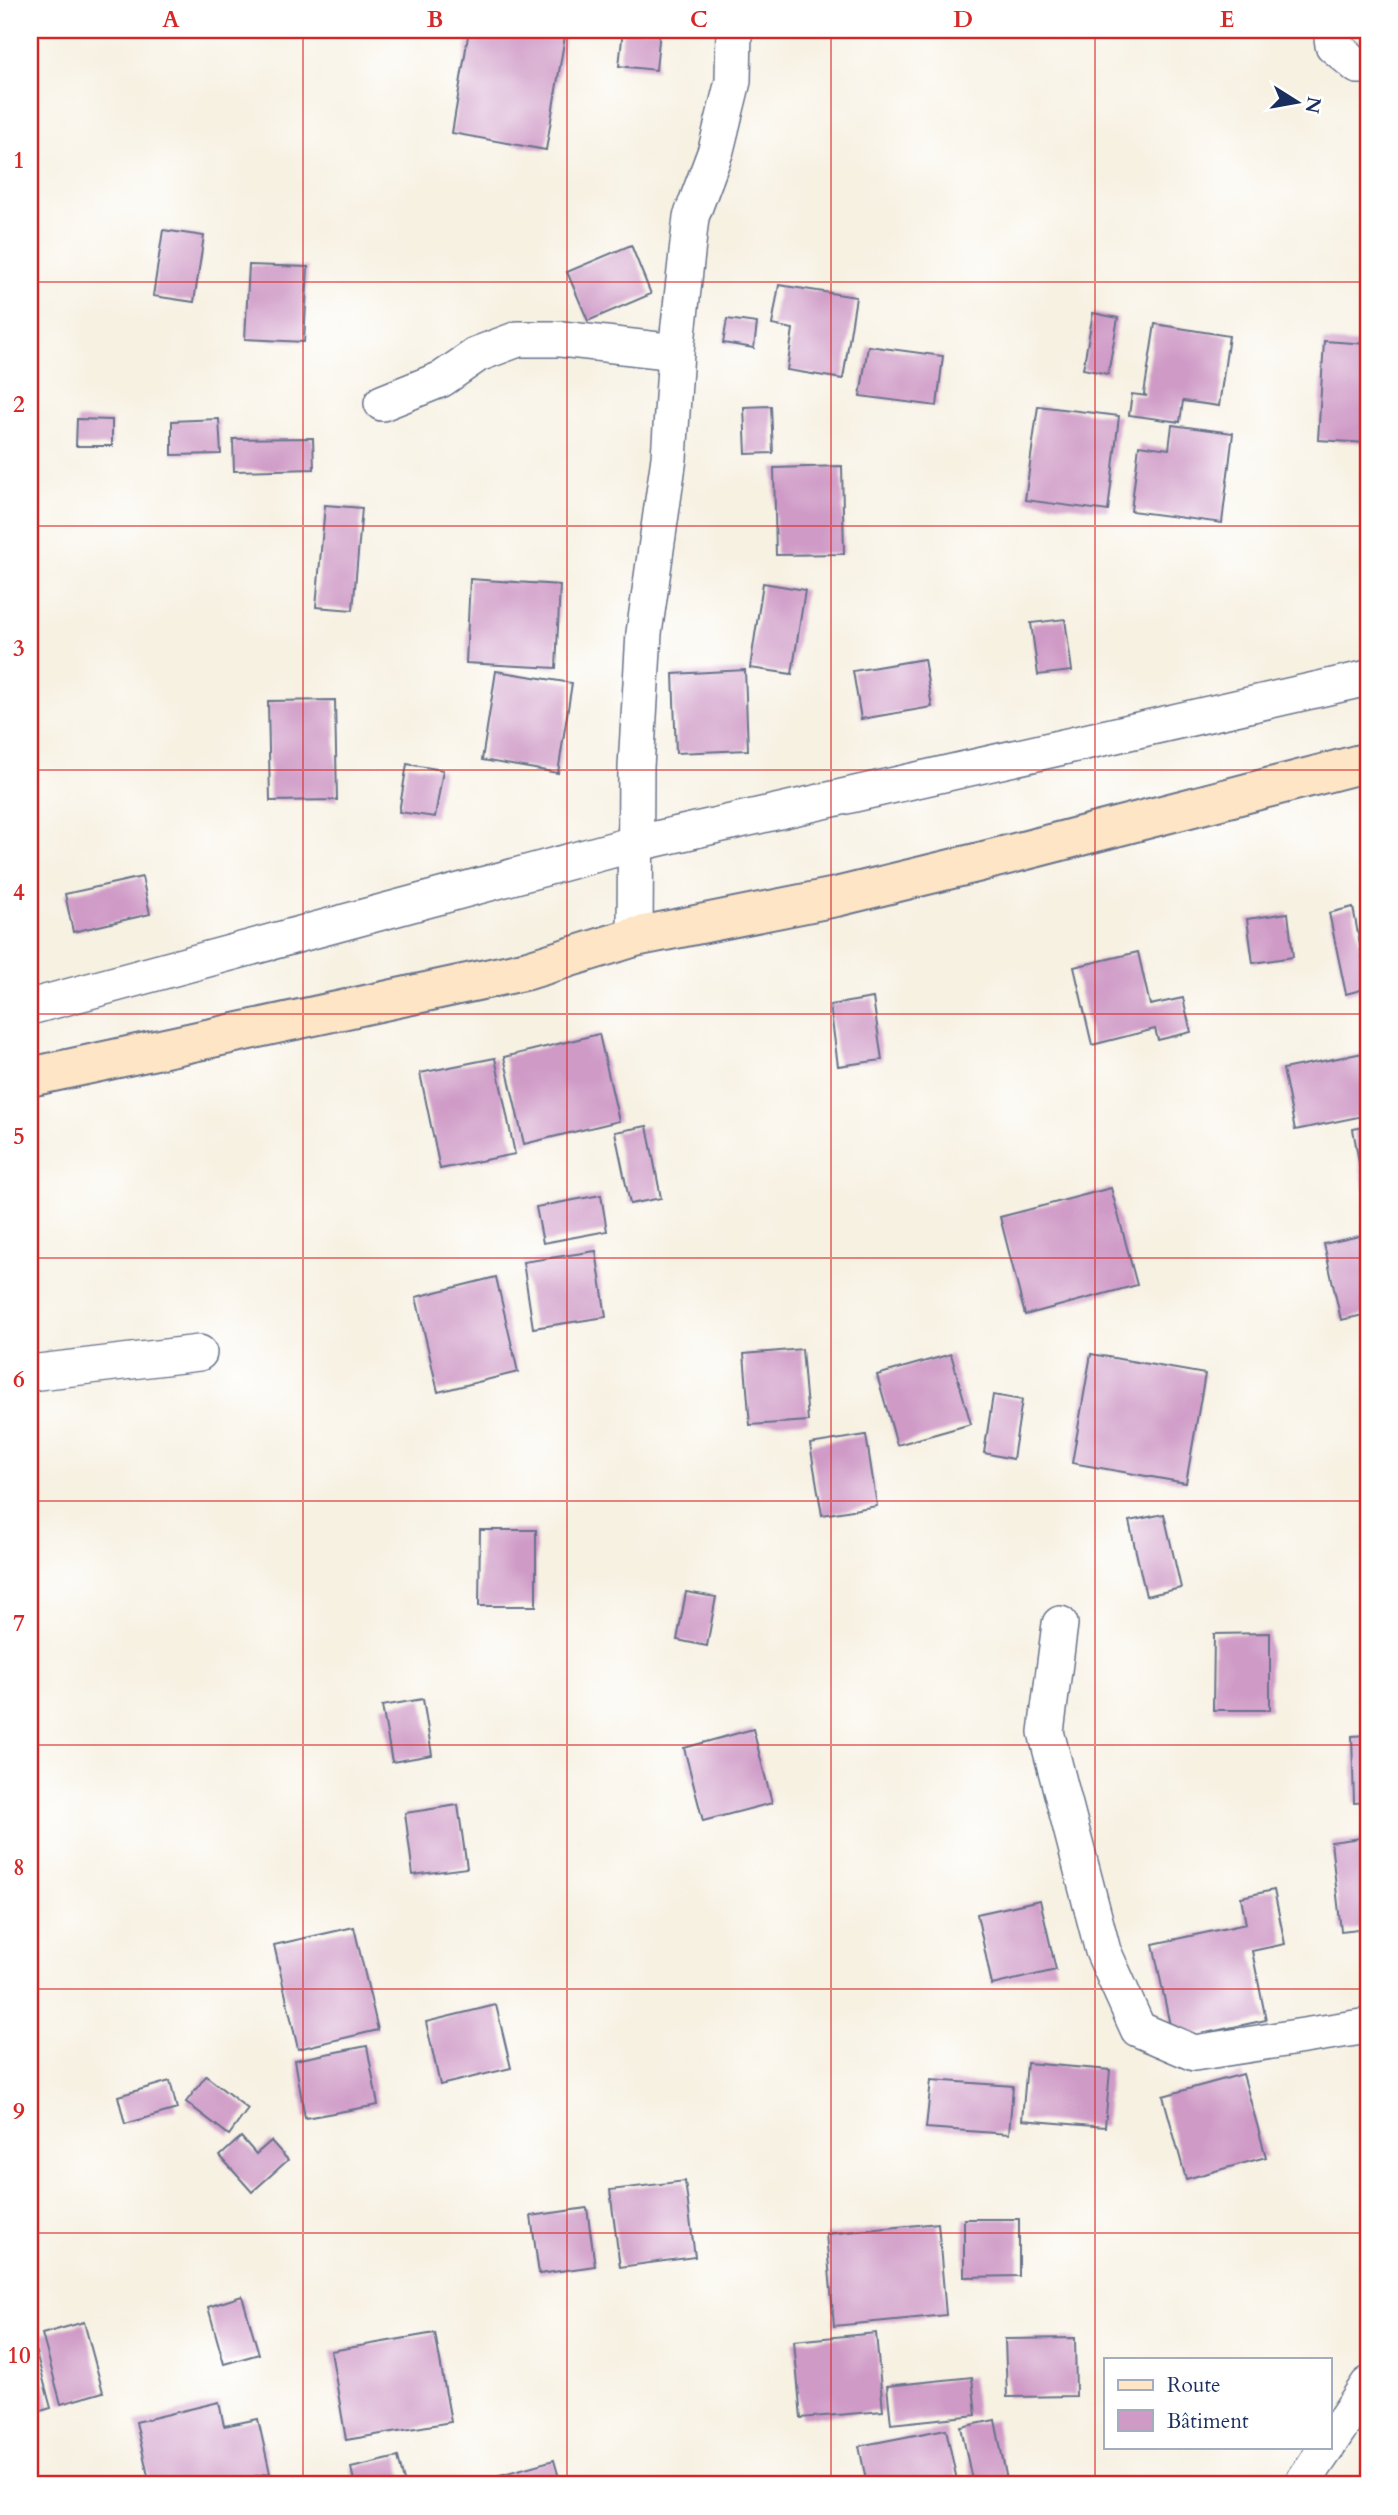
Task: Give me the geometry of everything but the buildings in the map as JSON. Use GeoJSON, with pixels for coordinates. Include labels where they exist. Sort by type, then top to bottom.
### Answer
{"type":"FeatureCollection","features":[{"type":"Feature","properties":{"kind":"street"},"geometry":{"type":"LineString","coordinates":[[635,937],[634,844],[644,634],[669,458],[676,352],[691,217],[716,149],[733,81],[734,30]]}},
{"type":"Feature","properties":{"kind":"street"},"geometry":{"type":"LineString","coordinates":[[1331,30],[1333,45],[1358,66],[1368,66]]}},
{"type":"Feature","properties":{"kind":"street"},"geometry":{"type":"LineString","coordinates":[[382,403],[442,379],[478,354],[518,339],[561,339],[676,352]]}},
{"type":"Feature","properties":{"kind":"street"},"geometry":{"type":"LineString","coordinates":[[30,1007],[634,844],[1368,678]]}},
{"type":"Feature","properties":{"kind":"street"},"geometry":{"type":"LineString","coordinates":[[30,1077],[528,970],[635,937],[836,897],[1368,762]]}},
{"type":"Feature","properties":{"kind":"street"},"geometry":{"type":"LineString","coordinates":[[30,1373],[199,1353]]}},
{"type":"Feature","properties":{"kind":"street"},"geometry":{"type":"LineString","coordinates":[[1060,1624],[1046,1732],[1103,1951],[1138,2029],[1194,2053],[1368,2026]]}},
{"type":"Feature","properties":{"kind":"street"},"geometry":{"type":"LineString","coordinates":[[1332,2439],[1368,2385]]}},
{"type":"Feature","properties":{"kind":"street"},"geometry":{"type":"LineString","coordinates":[[1301,2485],[1326,2448]]}}]}
